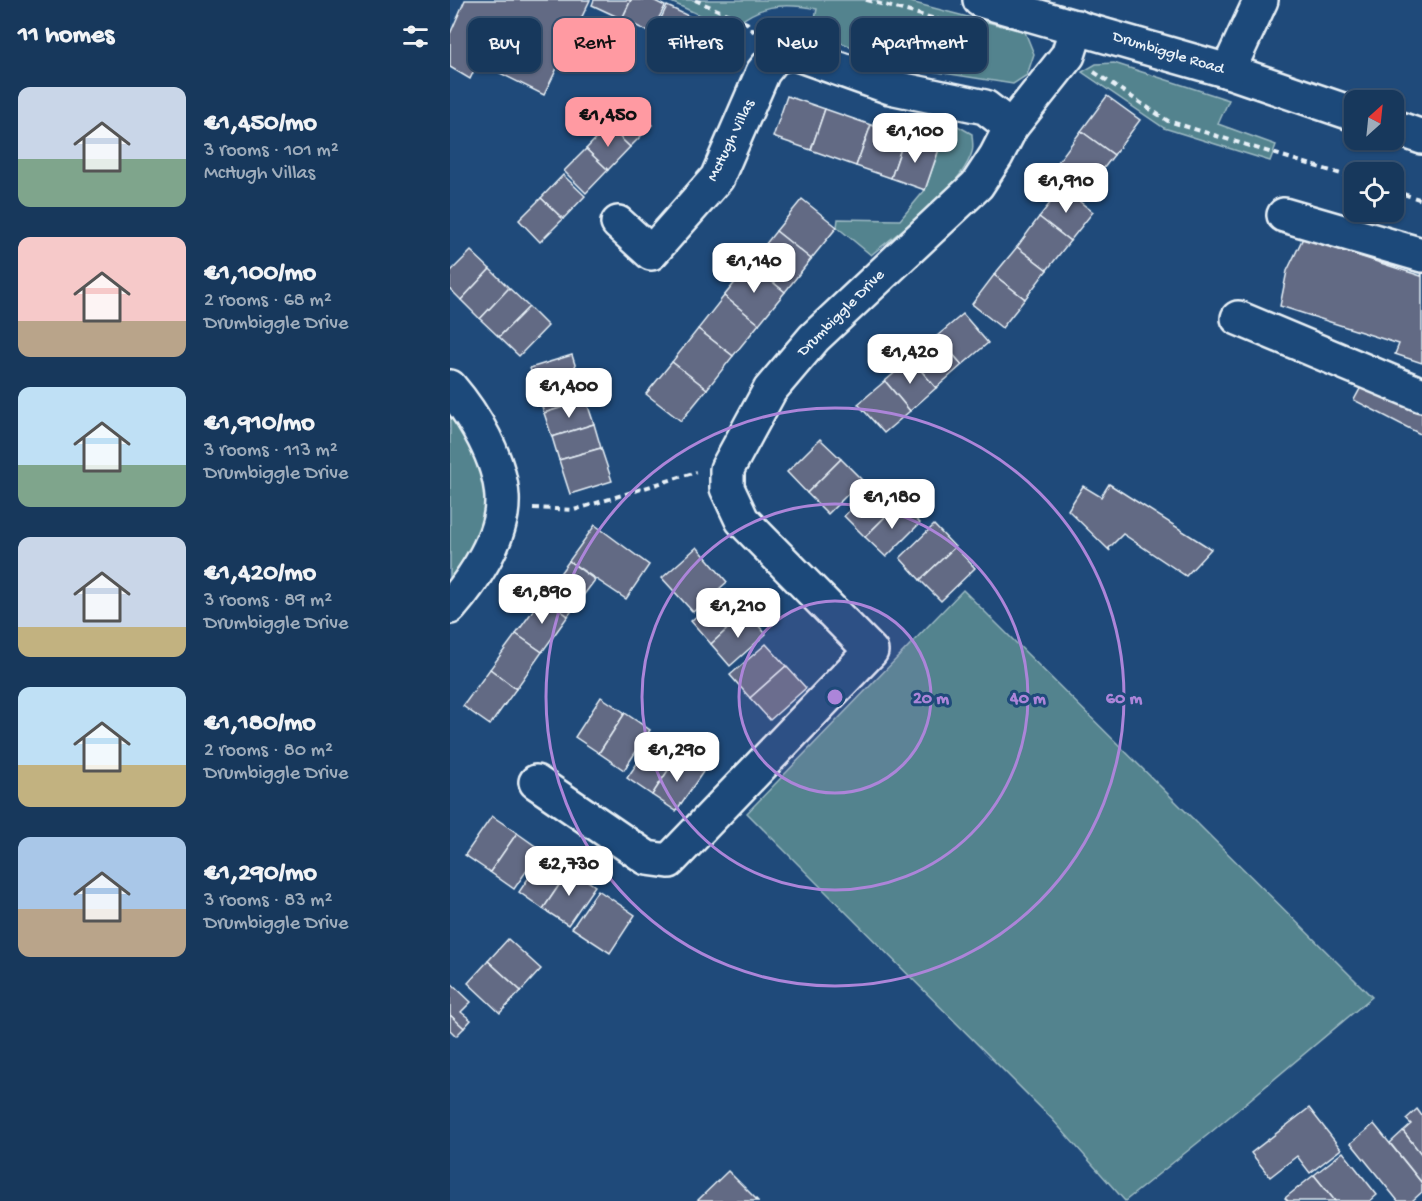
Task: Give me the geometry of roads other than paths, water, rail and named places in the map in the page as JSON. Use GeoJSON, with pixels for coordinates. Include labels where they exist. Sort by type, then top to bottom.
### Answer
{"type":"FeatureCollection","features":[{"type":"Feature","properties":{"kind":"street"},"geometry":{"type":"LineString","coordinates":[[1228,71],[1261,0]]}},
{"type":"Feature","properties":{"kind":"street","name":"Drumbiggle Road"},"geometry":{"type":"LineString","coordinates":[[974,14],[1072,41],[1228,71],[1344,111]]}},
{"type":"Feature","properties":{"kind":"street","name":"Drumbiggle Drive"},"geometry":{"type":"LineString","coordinates":[[536,782],[647,858],[669,861],[871,651],[742,520],[727,488],[727,469],[736,448],[777,381],[814,338],[977,185],[1011,127],[1072,41]]}},
{"type":"Feature","properties":{"kind":"street","name":"McHugh Villas"},"geometry":{"type":"LineString","coordinates":[[618,223],[651,253],[717,178],[763,72],[783,55],[890,87],[985,107],[1011,127]]}},
{"type":"Feature","properties":{"kind":"street"},"geometry":{"type":"LineString","coordinates":[[1404,131],[1422,137]]}},
{"type":"Feature","properties":{"kind":"street"},"geometry":{"type":"LineString","coordinates":[[1284,215],[1422,255]]}},
{"type":"Feature","properties":{"kind":"street"},"geometry":{"type":"LineString","coordinates":[[1238,318],[1422,395]]}},
{"type":"Feature","properties":{"kind":"street"},"geometry":{"type":"LineString","coordinates":[[450,387],[471,411],[491,453],[502,498],[495,535],[479,571],[450,607]]}}]}
